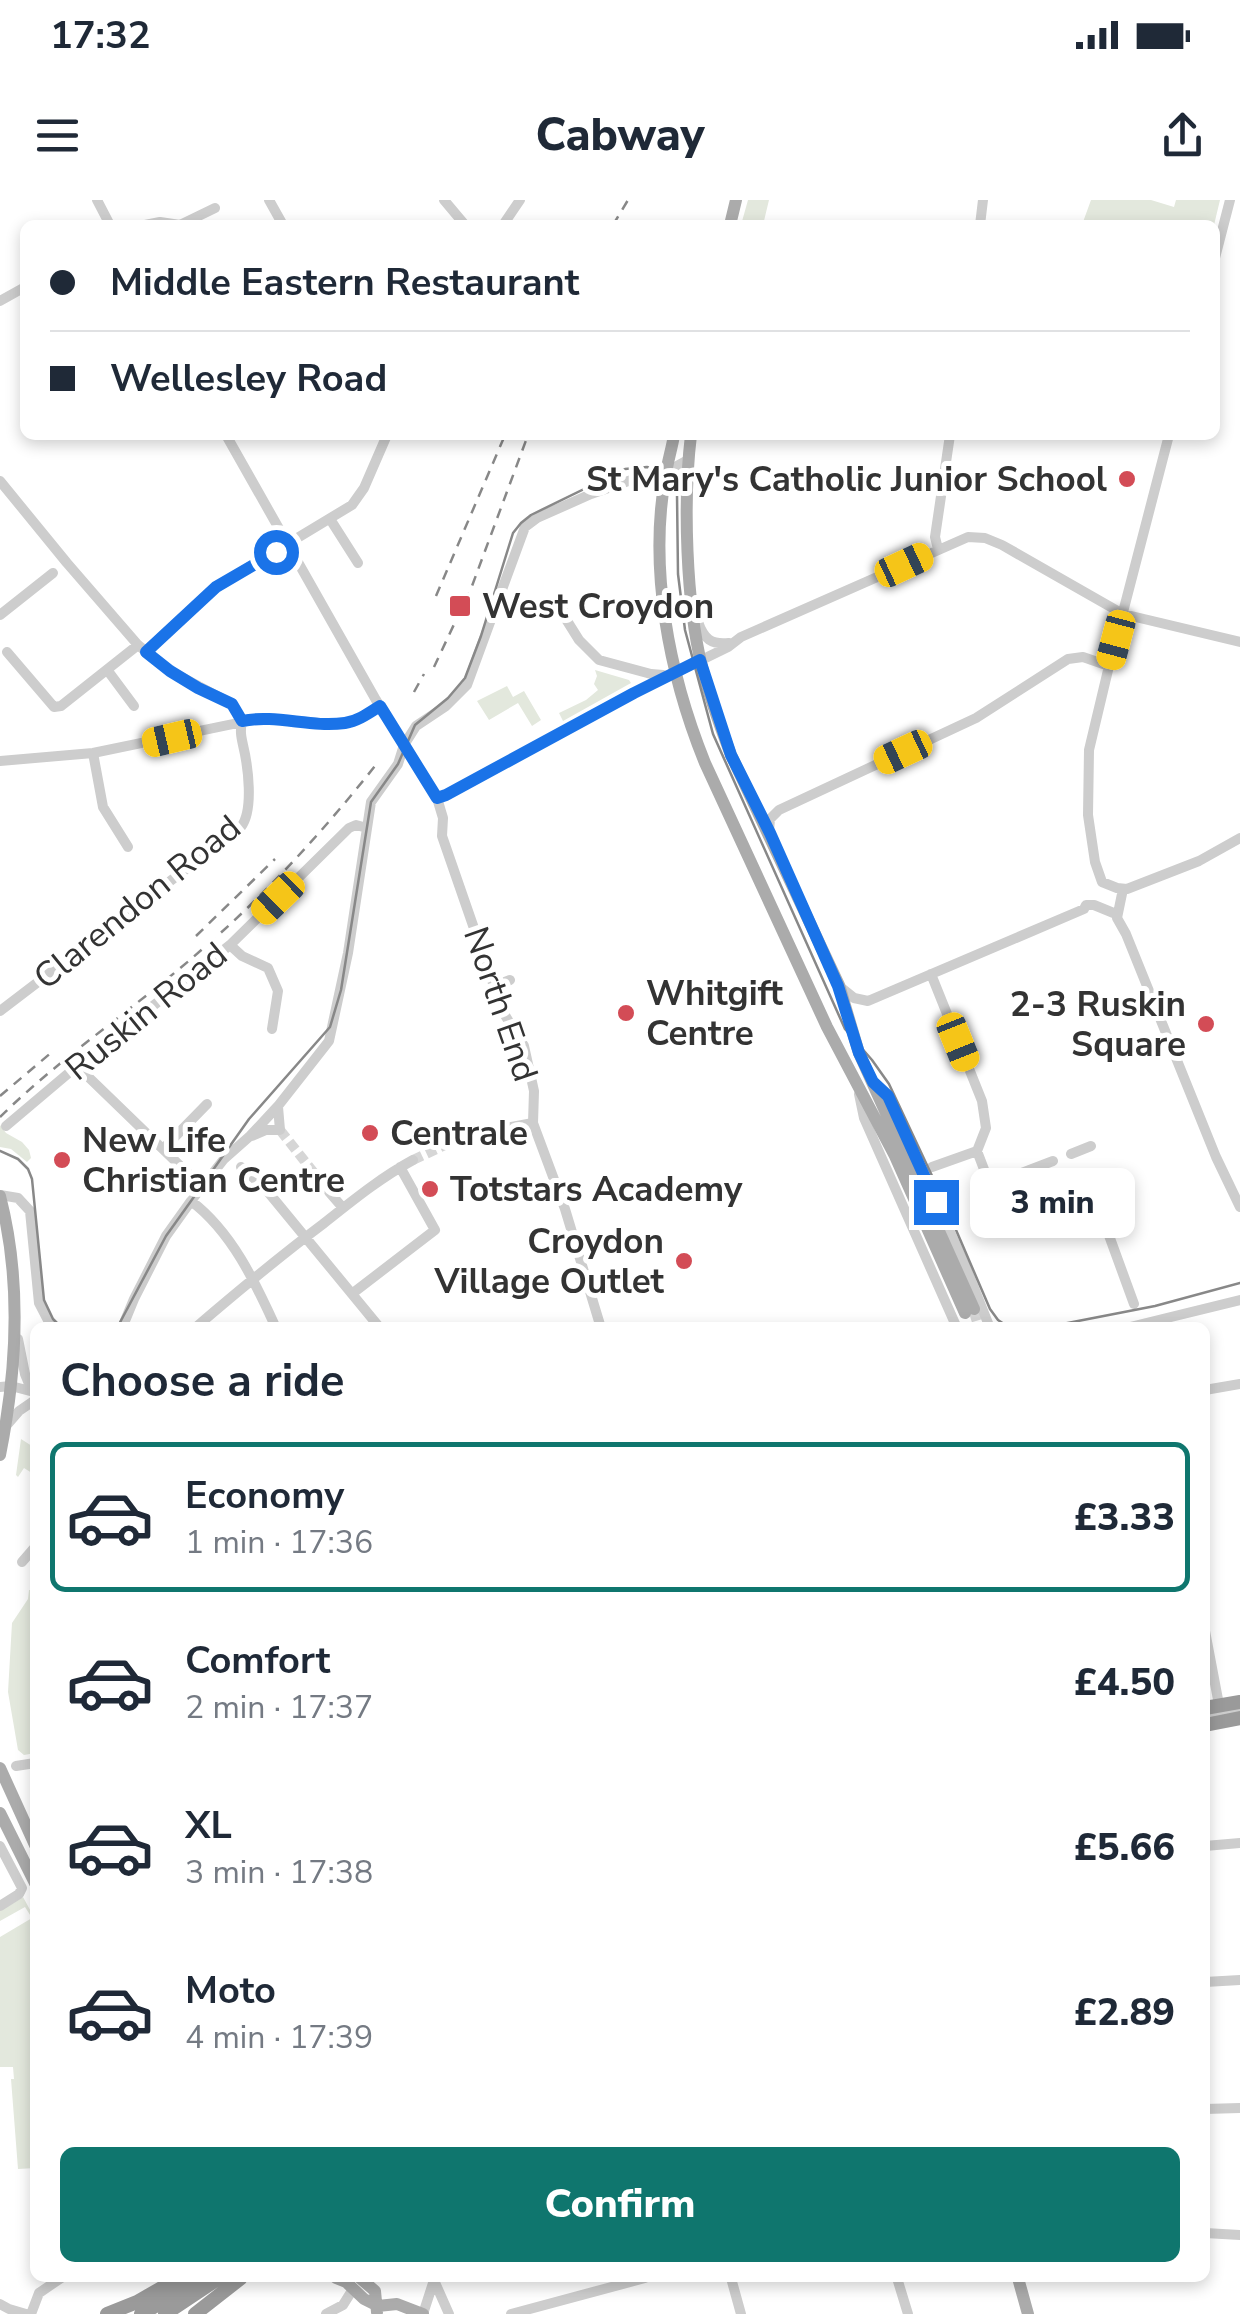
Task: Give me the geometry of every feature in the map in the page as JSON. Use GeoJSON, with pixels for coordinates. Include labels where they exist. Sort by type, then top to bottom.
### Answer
{"type":"FeatureCollection","features":[{"type":"Feature","properties":{"kind":"highway"},"geometry":{"type":"LineString","coordinates":[[1212,1707],[1240,1702]]}},
{"type":"Feature","properties":{"kind":"highway"},"geometry":{"type":"LineString","coordinates":[[1210,1723],[1240,1714]]}},
{"type":"Feature","properties":{"kind":"highway"},"geometry":{"type":"LineString","coordinates":[[107,2314],[172,2282]]}},
{"type":"Feature","properties":{"kind":"highway"},"geometry":{"type":"LineString","coordinates":[[184,2304],[198,2282]]}},
{"type":"Feature","properties":{"kind":"highway"},"geometry":{"type":"LineString","coordinates":[[141,2314],[184,2304],[214,2282]]}},
{"type":"Feature","properties":{"kind":"highway"},"geometry":{"type":"LineString","coordinates":[[165,2314],[231,2282]]}},
{"type":"Feature","properties":{"kind":"main road"},"geometry":{"type":"LineString","coordinates":[[673,440],[662,522],[662,589],[672,673],[705,762],[825,1022],[866,1083]]}},
{"type":"Feature","properties":{"kind":"main road"},"geometry":{"type":"LineString","coordinates":[[690,440],[689,557],[700,660],[731,755],[838,986],[866,1083],[907,1182],[969,1311]]}},
{"type":"Feature","properties":{"kind":"main road"},"geometry":{"type":"LineString","coordinates":[[0,1455],[15,1317],[4,1196]]}},
{"type":"Feature","properties":{"kind":"main road"},"geometry":{"type":"LineString","coordinates":[[0,1768],[30,1833]]}},
{"type":"Feature","properties":{"kind":"main road"},"geometry":{"type":"LineString","coordinates":[[0,1813],[30,1873]]}},
{"type":"Feature","properties":{"kind":"main road"},"geometry":{"type":"LineString","coordinates":[[1019,2282],[1028,2314]]}},
{"type":"Feature","properties":{"kind":"main road"},"geometry":{"type":"LineString","coordinates":[[357,2283],[364,2299],[377,2310],[397,2304],[423,2314]]}},
{"type":"Feature","properties":{"kind":"street"},"geometry":{"type":"LineString","coordinates":[[444,200],[461,220]]}},
{"type":"Feature","properties":{"kind":"street"},"geometry":{"type":"LineString","coordinates":[[1220,239],[1230,200]]}},
{"type":"Feature","properties":{"kind":"street"},"geometry":{"type":"LineString","coordinates":[[189,220],[215,208]]}},
{"type":"Feature","properties":{"kind":"street","name":"North End"},"geometry":{"type":"LineString","coordinates":[[229,440],[380,706],[437,798],[443,818],[442,836],[504,1012],[524,1046],[534,1091],[529,1123],[565,1208],[598,1322]]}},
{"type":"Feature","properties":{"kind":"street"},"geometry":{"type":"LineString","coordinates":[[7,652],[54,707],[61,706],[142,648],[216,587],[345,510],[358,498],[385,440]]}},
{"type":"Feature","properties":{"kind":"street"},"geometry":{"type":"LineString","coordinates":[[943,547],[935,537],[949,440]]}},
{"type":"Feature","properties":{"kind":"street"},"geometry":{"type":"LineString","coordinates":[[1169,440],[1089,750],[1089,826],[1097,870],[1113,886],[1138,886],[1199,861],[1240,838]]}},
{"type":"Feature","properties":{"kind":"street"},"geometry":{"type":"LineString","coordinates":[[125,1322],[166,1236],[201,1186],[278,1106],[329,1041],[373,799],[398,764],[416,726],[446,706],[467,685],[525,527],[591,494],[637,478],[666,473],[688,460]]}},
{"type":"Feature","properties":{"kind":"street"},"geometry":{"type":"LineString","coordinates":[[650,478],[662,522]]}},
{"type":"Feature","properties":{"kind":"street"},"geometry":{"type":"LineString","coordinates":[[0,481],[59,569],[142,648],[170,671],[232,704],[242,721]]}},
{"type":"Feature","properties":{"kind":"street"},"geometry":{"type":"LineString","coordinates":[[330,519],[358,563]]}},
{"type":"Feature","properties":{"kind":"street"},"geometry":{"type":"LineString","coordinates":[[437,798],[735,641],[972,537],[994,541],[1123,614],[1240,642]]}},
{"type":"Feature","properties":{"kind":"street"},"geometry":{"type":"LineString","coordinates":[[0,615],[59,569]]}},
{"type":"Feature","properties":{"kind":"street"},"geometry":{"type":"LineString","coordinates":[[563,609],[579,640],[599,660],[651,674],[672,673]]}},
{"type":"Feature","properties":{"kind":"street"},"geometry":{"type":"LineString","coordinates":[[694,612],[702,634],[709,640],[735,641]]}},
{"type":"Feature","properties":{"kind":"street"},"geometry":{"type":"LineString","coordinates":[[770,833],[769,822],[779,810],[976,718],[1064,660],[1083,657],[1109,666]]}},
{"type":"Feature","properties":{"kind":"street"},"geometry":{"type":"LineString","coordinates":[[108,671],[134,706]]}},
{"type":"Feature","properties":{"kind":"street"},"geometry":{"type":"LineString","coordinates":[[0,760],[94,753],[242,721],[270,718],[345,723],[380,706]]}},
{"type":"Feature","properties":{"kind":"street","name":"Clarendon Road"},"geometry":{"type":"LineString","coordinates":[[0,1011],[242,827],[248,812],[242,721]]}},
{"type":"Feature","properties":{"kind":"street"},"geometry":{"type":"LineString","coordinates":[[94,753],[102,807],[128,847]]}},
{"type":"Feature","properties":{"kind":"street","name":"Ruskin Road"},"geometry":{"type":"LineString","coordinates":[[13,1125],[77,1066],[230,944],[349,828],[367,828]]}},
{"type":"Feature","properties":{"kind":"street"},"geometry":{"type":"LineString","coordinates":[[1113,886],[1105,910],[1240,1207]]}},
{"type":"Feature","properties":{"kind":"street"},"geometry":{"type":"LineString","coordinates":[[1105,910],[1113,886]]}},
{"type":"Feature","properties":{"kind":"street"},"geometry":{"type":"LineString","coordinates":[[838,986],[864,1001],[1086,905],[1105,910]]}},
{"type":"Feature","properties":{"kind":"street"},"geometry":{"type":"LineString","coordinates":[[230,944],[242,956],[268,968],[278,991],[280,1013],[272,1029]]}},
{"type":"Feature","properties":{"kind":"street"},"geometry":{"type":"LineString","coordinates":[[931,974],[982,1101],[986,1128],[977,1151],[990,1185],[1053,1161]]}},
{"type":"Feature","properties":{"kind":"street"},"geometry":{"type":"LineString","coordinates":[[495,986],[510,980]]}},
{"type":"Feature","properties":{"kind":"street"},"geometry":{"type":"LineString","coordinates":[[77,1066],[201,1186]]}},
{"type":"Feature","properties":{"kind":"street"},"geometry":{"type":"LineString","coordinates":[[954,1322],[861,1110],[866,1083],[888,1096],[988,1322]]}},
{"type":"Feature","properties":{"kind":"street"},"geometry":{"type":"LineString","coordinates":[[163,1149],[207,1104]]}},
{"type":"Feature","properties":{"kind":"street"},"geometry":{"type":"LineString","coordinates":[[250,1136],[280,1130],[278,1106]]}},
{"type":"Feature","properties":{"kind":"street"},"geometry":{"type":"LineString","coordinates":[[464,1136],[529,1123]]}},
{"type":"Feature","properties":{"kind":"street"},"geometry":{"type":"LineString","coordinates":[[1071,1154],[1091,1146]]}},
{"type":"Feature","properties":{"kind":"street"},"geometry":{"type":"LineString","coordinates":[[932,1167],[977,1151]]}},
{"type":"Feature","properties":{"kind":"street"},"geometry":{"type":"LineString","coordinates":[[201,1322],[306,1236],[412,1160]]}},
{"type":"Feature","properties":{"kind":"street"},"geometry":{"type":"LineString","coordinates":[[241,1167],[264,1187],[375,1322]]}},
{"type":"Feature","properties":{"kind":"street"},"geometry":{"type":"LineString","coordinates":[[353,1294],[436,1230],[400,1167]]}},
{"type":"Feature","properties":{"kind":"street"},"geometry":{"type":"LineString","coordinates":[[330,1193],[343,1208]]}},
{"type":"Feature","properties":{"kind":"street"},"geometry":{"type":"LineString","coordinates":[[4,1196],[25,1204],[30,1212],[39,1303],[49,1322]]}},
{"type":"Feature","properties":{"kind":"street"},"geometry":{"type":"LineString","coordinates":[[191,1200],[210,1218],[254,1278],[273,1322]]}},
{"type":"Feature","properties":{"kind":"street"},"geometry":{"type":"LineString","coordinates":[[1107,1205],[1099,1208],[1134,1304]]}},
{"type":"Feature","properties":{"kind":"street"},"geometry":{"type":"LineString","coordinates":[[1157,1322],[1240,1300]]}},
{"type":"Feature","properties":{"kind":"street"},"geometry":{"type":"LineString","coordinates":[[15,1317],[30,1385]]}},
{"type":"Feature","properties":{"kind":"street"},"geometry":{"type":"LineString","coordinates":[[1210,1389],[1240,1384]]}},
{"type":"Feature","properties":{"kind":"street"},"geometry":{"type":"LineString","coordinates":[[6,1427],[30,1398]]}},
{"type":"Feature","properties":{"kind":"street"},"geometry":{"type":"LineString","coordinates":[[22,1562],[30,1553]]}},
{"type":"Feature","properties":{"kind":"street"},"geometry":{"type":"LineString","coordinates":[[1212,1707],[1240,1714]]}},
{"type":"Feature","properties":{"kind":"street"},"geometry":{"type":"LineString","coordinates":[[16,1766],[30,1764]]}},
{"type":"Feature","properties":{"kind":"street"},"geometry":{"type":"LineString","coordinates":[[1210,1846],[1240,1844]]}},
{"type":"Feature","properties":{"kind":"street"},"geometry":{"type":"LineString","coordinates":[[0,1846],[22,1888],[0,1906]]}},
{"type":"Feature","properties":{"kind":"street"},"geometry":{"type":"LineString","coordinates":[[1210,1982],[1240,1980]]}},
{"type":"Feature","properties":{"kind":"street"},"geometry":{"type":"LineString","coordinates":[[1210,2109],[1240,2108]]}},
{"type":"Feature","properties":{"kind":"street"},"geometry":{"type":"LineString","coordinates":[[1210,2234],[1240,2235]]}},
{"type":"Feature","properties":{"kind":"street"},"geometry":{"type":"LineString","coordinates":[[6,2309],[28,2314],[39,2293],[55,2282]]}},
{"type":"Feature","properties":{"kind":"street"},"geometry":{"type":"LineString","coordinates":[[423,2314],[433,2282]]}},
{"type":"Feature","properties":{"kind":"street"},"geometry":{"type":"LineString","coordinates":[[435,2282],[449,2314]]}},
{"type":"Feature","properties":{"kind":"street"},"geometry":{"type":"LineString","coordinates":[[511,2314],[615,2282]]}},
{"type":"Feature","properties":{"kind":"street"},"geometry":{"type":"LineString","coordinates":[[732,2282],[741,2314]]}},
{"type":"Feature","properties":{"kind":"street"},"geometry":{"type":"LineString","coordinates":[[898,2282],[908,2314]]}},
{"type":"Feature","properties":{"kind":"street"},"geometry":{"type":"LineString","coordinates":[[326,2314],[343,2305],[357,2283]]}},
{"type":"Feature","properties":{"kind":"shaded area"},"geometry":{"type":"Polygon","coordinates":[[[748,200],[769,200],[764,220],[742,220],[748,200]]]}},
{"type":"Feature","properties":{"kind":"shaded area"},"geometry":{"type":"Polygon","coordinates":[[[1091,200],[1151,200],[1174,207],[1176,200],[1220,200],[1215,220],[1084,220],[1091,200]]]}},
{"type":"Feature","properties":{"kind":"shaded area"},"geometry":{"type":"Polygon","coordinates":[[[595,670],[631,683],[563,721],[559,713],[598,690],[594,684],[595,670]]]}},
{"type":"Feature","properties":{"kind":"shaded area"},"geometry":{"type":"Polygon","coordinates":[[[507,686],[513,697],[524,691],[541,720],[532,726],[518,703],[489,720],[477,701],[507,686]]]}},
{"type":"Feature","properties":{"kind":"shaded area"},"geometry":{"type":"Polygon","coordinates":[[[0,1125],[29,1150],[31,1158],[27,1162],[11,1149],[0,1147],[0,1125]]]}},
{"type":"Feature","properties":{"kind":"shaded area"},"geometry":{"type":"Polygon","coordinates":[[[21,1439],[30,1445],[30,1472],[24,1468],[16,1475],[21,1439]]]}},
{"type":"Feature","properties":{"kind":"shaded area"},"geometry":{"type":"Polygon","coordinates":[[[30,1590],[30,1754],[24,1755],[18,1750],[8,1692],[12,1623],[30,1590]]]}},
{"type":"Feature","properties":{"kind":"shaded area"},"geometry":{"type":"Polygon","coordinates":[[[23,1897],[30,1915],[25,1907],[0,1921],[0,1910],[23,1897]]]}},
{"type":"Feature","properties":{"kind":"shaded area"},"geometry":{"type":"Polygon","coordinates":[[[30,1919],[30,2168],[18,2169],[13,2067],[0,2067],[0,1937],[30,1919]]]}},
{"type":"Feature","properties":{"kind":"tunnel"},"geometry":{"type":"LineString","coordinates":[[280,1130],[330,1193]]}},
{"type":"Feature","properties":{"kind":"tunnel"},"geometry":{"type":"LineString","coordinates":[[413,1160],[464,1136]]}},
{"type":"Feature","properties":{"kind":"tunnel"},"geometry":{"type":"LineString","coordinates":[[974,1309],[978,1322]]}},
{"type":"Feature","properties":{"kind":"tram line"},"geometry":{"type":"LineString","coordinates":[[120,1322],[166,1236],[249,1119],[330,1027],[341,990],[371,802],[398,764],[415,725],[465,678],[513,533],[531,515],[625,469],[647,467],[666,473],[677,494],[678,574],[685,630],[713,734],[845,1029],[889,1084],[990,1309],[1001,1322]]}},
{"type":"Feature","properties":{"kind":"tram line"},"geometry":{"type":"LineString","coordinates":[[0,1151],[18,1159],[32,1179],[44,1300],[56,1322]]}},
{"type":"Feature","properties":{"kind":"tram line"},"geometry":{"type":"LineString","coordinates":[[1073,1322],[1155,1306],[1240,1283]]}},
{"type":"Feature","properties":{"kind":"railway"},"geometry":{"type":"LineString","coordinates":[[616,220],[628,200]]}},
{"type":"Feature","properties":{"kind":"railway"},"geometry":{"type":"LineString","coordinates":[[436,596],[503,440]]}},
{"type":"Feature","properties":{"kind":"railway"},"geometry":{"type":"LineString","coordinates":[[434,667],[472,586],[526,440]]}},
{"type":"Feature","properties":{"kind":"railway"},"geometry":{"type":"LineString","coordinates":[[414,692],[424,674]]}},
{"type":"Feature","properties":{"kind":"railway"},"geometry":{"type":"LineString","coordinates":[[0,1117],[230,924],[295,859],[375,766]]}},
{"type":"Feature","properties":{"kind":"railway"},"geometry":{"type":"LineString","coordinates":[[196,936],[275,859]]}},
{"type":"Feature","properties":{"kind":"railway"},"geometry":{"type":"LineString","coordinates":[[0,1096],[52,1052]]}},
{"type":"Feature","properties":{"kind":"place","name":"St Mary's Catholic Junior School"},"geometry":{"type":"Point","coordinates":[1127,479]}},
{"type":"Feature","properties":{"kind":"place","name":"West Croydon"},"geometry":{"type":"Point","coordinates":[460,606]}},
{"type":"Feature","properties":{"kind":"place","name":"Whitgift Centre"},"geometry":{"type":"Point","coordinates":[626,1013]}},
{"type":"Feature","properties":{"kind":"place","name":"2-3 Ruskin Square"},"geometry":{"type":"Point","coordinates":[1206,1024]}},
{"type":"Feature","properties":{"kind":"place","name":"Centrale"},"geometry":{"type":"Point","coordinates":[370,1133]}},
{"type":"Feature","properties":{"kind":"place","name":"New Life Christian Centre"},"geometry":{"type":"Point","coordinates":[62,1160]}},
{"type":"Feature","properties":{"kind":"place","name":"Totstars Academy"},"geometry":{"type":"Point","coordinates":[430,1189]}},
{"type":"Feature","properties":{"kind":"place","name":"Croydon Village Outlet"},"geometry":{"type":"Point","coordinates":[684,1261]}},
{"type":"Feature","properties":{"kind":"route"},"geometry":{"type":"LineString","coordinates":[[276,552],[216,587],[146,652],[198,688],[232,704],[242,721],[270,718],[345,723],[380,706],[437,798],[700,660],[731,755],[838,986],[859,1053],[873,1082],[888,1096],[936,1202]]}}]}
